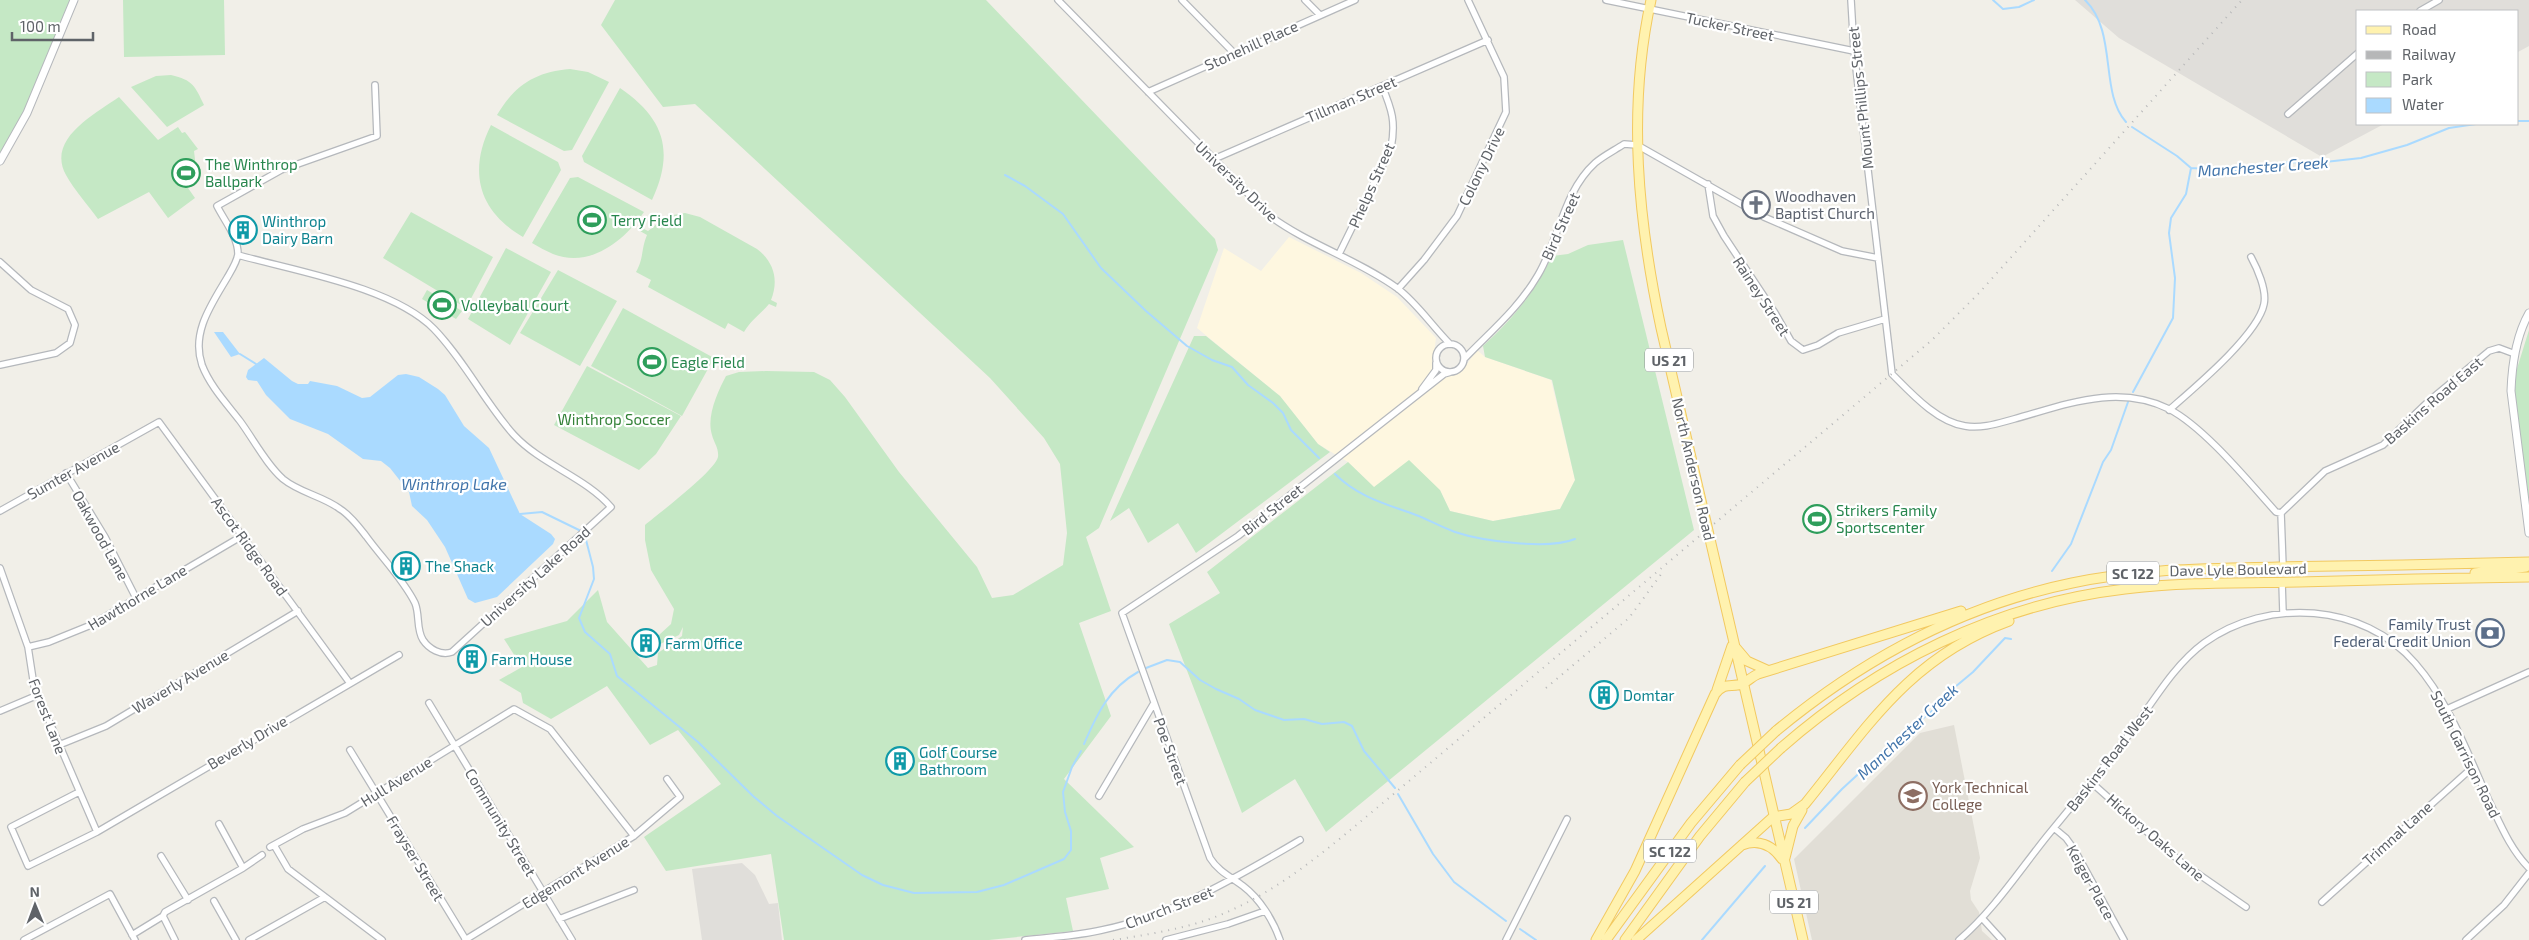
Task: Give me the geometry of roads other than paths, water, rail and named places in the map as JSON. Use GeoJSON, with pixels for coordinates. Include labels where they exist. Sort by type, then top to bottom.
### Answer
{"type":"FeatureCollection","features":[{"type":"Feature","properties":{"kind":"main road","name":"North Anderson Road"},"geometry":{"type":"LineString","coordinates":[[1650,4],[1637,100],[1637,145],[1643,224],[1653,290],[1733,644],[1762,757],[1773,816]]}},
{"type":"Feature","properties":{"kind":"main road","name":"Dave Lyle Boulevard"},"geometry":{"type":"LineString","coordinates":[[1606,940],[1691,823],[1740,765],[1776,731],[1825,692],[1881,656],[1958,618],[2028,594],[2072,582],[2139,572],[2529,562]]}},
{"type":"Feature","properties":{"kind":"main road"},"geometry":{"type":"LineString","coordinates":[[2425,579],[2529,566]]}},
{"type":"Feature","properties":{"kind":"main road","name":"Dave Lyle Boulevard"},"geometry":{"type":"LineString","coordinates":[[1625,940],[1700,836],[1745,782],[1781,748],[1849,694],[1920,652],[2005,616],[2098,593],[2145,587],[2529,577]]}},
{"type":"Feature","properties":{"kind":"main road"},"geometry":{"type":"LineString","coordinates":[[1785,864],[1793,826],[1805,804],[1891,697],[1933,660],[1964,641],[1997,626],[2098,593]]}},
{"type":"Feature","properties":{"kind":"main road"},"geometry":{"type":"LineString","coordinates":[[1715,694],[1725,685],[1743,683],[1755,675],[1927,621],[2028,594]]}},
{"type":"Feature","properties":{"kind":"main road"},"geometry":{"type":"LineString","coordinates":[[1733,644],[1747,661],[1757,667],[1770,671]]}},
{"type":"Feature","properties":{"kind":"main road"},"geometry":{"type":"LineString","coordinates":[[1596,940],[1635,871],[1715,694],[1733,644]]}},
{"type":"Feature","properties":{"kind":"main road"},"geometry":{"type":"LineString","coordinates":[[1636,940],[1773,816],[1791,814],[1805,804]]}},
{"type":"Feature","properties":{"kind":"main road","name":"US 21"},"geometry":{"type":"LineString","coordinates":[[1773,816],[1803,940]]}},
{"type":"Feature","properties":{"kind":"main road"},"geometry":{"type":"LineString","coordinates":[[1736,848],[1749,843],[1762,842],[1774,850],[1785,864]]}},
{"type":"Feature","properties":{"kind":"street"},"geometry":{"type":"LineString","coordinates":[[0,162],[27,113],[74,0]]}},
{"type":"Feature","properties":{"kind":"street","name":"University Drive"},"geometry":{"type":"LineString","coordinates":[[1058,0],[1270,216],[1304,240],[1339,254],[1398,289],[1450,344]]}},
{"type":"Feature","properties":{"kind":"street"},"geometry":{"type":"LineString","coordinates":[[1182,0],[1233,52]]}},
{"type":"Feature","properties":{"kind":"street"},"geometry":{"type":"LineString","coordinates":[[1306,0],[1320,15]]}},
{"type":"Feature","properties":{"kind":"street","name":"Stonehill Place"},"geometry":{"type":"LineString","coordinates":[[1148,92],[1233,52],[1355,0]]}},
{"type":"Feature","properties":{"kind":"street","name":"Colony Drive"},"geometry":{"type":"LineString","coordinates":[[1398,289],[1430,252],[1457,216],[1506,112],[1504,77],[1468,0]]}},
{"type":"Feature","properties":{"kind":"street","name":"Tucker Street"},"geometry":{"type":"LineString","coordinates":[[1606,0],[1650,4],[1854,51]]}},
{"type":"Feature","properties":{"kind":"street","name":"Mount Phillips Street"},"geometry":{"type":"LineString","coordinates":[[1851,0],[1854,51],[1892,374],[1928,407],[1946,419],[1965,426],[1988,426],[2091,398],[2128,397],[2169,410]]}},
{"type":"Feature","properties":{"kind":"street"},"geometry":{"type":"LineString","coordinates":[[2422,10],[2439,0]]}},
{"type":"Feature","properties":{"kind":"street","name":"Tillman Street"},"geometry":{"type":"LineString","coordinates":[[1214,159],[1488,40]]}},
{"type":"Feature","properties":{"kind":"street"},"geometry":{"type":"LineString","coordinates":[[2288,114],[2356,55]]}},
{"type":"Feature","properties":{"kind":"street"},"geometry":{"type":"LineString","coordinates":[[238,255],[234,238],[217,206],[281,170],[377,136],[375,85]]}},
{"type":"Feature","properties":{"kind":"street","name":"Phelps Street"},"geometry":{"type":"LineString","coordinates":[[1339,254],[1391,148],[1394,130],[1393,112],[1382,86]]}},
{"type":"Feature","properties":{"kind":"street","name":"Bird Street"},"geometry":{"type":"LineString","coordinates":[[1122,612],[1238,536],[1444,374],[1459,369],[1465,358],[1528,291],[1539,274],[1576,189],[1595,163],[1624,144],[1637,145]]}},
{"type":"Feature","properties":{"kind":"street"},"geometry":{"type":"LineString","coordinates":[[1637,145],[1764,217],[1804,236],[1842,250],[1878,258]]}},
{"type":"Feature","properties":{"kind":"street","name":"Rainey Street"},"geometry":{"type":"LineString","coordinates":[[1708,184],[1713,216],[1724,236],[1776,313],[1791,341],[1803,350],[1818,345],[1838,332],[1885,319]]}},
{"type":"Feature","properties":{"kind":"street","name":"University Lake Road"},"geometry":{"type":"LineString","coordinates":[[238,255],[366,290],[392,300],[418,314],[435,330],[515,436],[538,456],[603,497],[612,507],[452,652],[443,654],[437,652],[423,641],[419,633],[416,605],[403,584],[363,532],[340,508],[301,490],[283,478],[215,390],[202,367],[199,355],[199,334],[205,314],[238,255]]}},
{"type":"Feature","properties":{"kind":"street"},"geometry":{"type":"LineString","coordinates":[[2251,256],[2260,273],[2264,304],[2256,320],[2234,348],[2205,379],[2169,410],[2190,423],[2276,512],[2281,513],[2284,567]]}},
{"type":"Feature","properties":{"kind":"street"},"geometry":{"type":"LineString","coordinates":[[0,262],[31,290],[68,309],[75,325],[70,343],[56,353],[0,365]]}},
{"type":"Feature","properties":{"kind":"street"},"geometry":{"type":"LineString","coordinates":[[2529,313],[2520,328],[2511,375],[2511,404],[2529,533]]}},
{"type":"Feature","properties":{"kind":"street"},"geometry":{"type":"LineString","coordinates":[[1438,332],[1440,348],[1450,344],[1462,350],[1474,348]]}},
{"type":"Feature","properties":{"kind":"street","name":"Bird Street"},"geometry":{"type":"LineString","coordinates":[[1416,397],[1436,370],[1436,361],[1440,348]]}},
{"type":"Feature","properties":{"kind":"street","name":"Baskins Road East"},"geometry":{"type":"LineString","coordinates":[[2281,513],[2325,471],[2383,445],[2430,400],[2489,351],[2499,348],[2515,354]]}},
{"type":"Feature","properties":{"kind":"street"},"geometry":{"type":"LineString","coordinates":[[1462,350],[1465,358]]}},
{"type":"Feature","properties":{"kind":"street"},"geometry":{"type":"LineString","coordinates":[[1436,361],[1440,368],[1451,372]]}},
{"type":"Feature","properties":{"kind":"street","name":"Ascot Ridge Road"},"geometry":{"type":"LineString","coordinates":[[146,429],[159,422],[349,682]]}},
{"type":"Feature","properties":{"kind":"street","name":"Sumter Avenue"},"geometry":{"type":"LineString","coordinates":[[0,511],[146,429]]}},
{"type":"Feature","properties":{"kind":"street","name":"Oakwood Lane"},"geometry":{"type":"LineString","coordinates":[[66,473],[104,537],[136,598]]}},
{"type":"Feature","properties":{"kind":"street","name":"Hawthorne Lane"},"geometry":{"type":"LineString","coordinates":[[28,648],[91,626],[242,536]]}},
{"type":"Feature","properties":{"kind":"street","name":"Forest Lane"},"geometry":{"type":"LineString","coordinates":[[0,568],[28,648],[38,695],[97,832]]}},
{"type":"Feature","properties":{"kind":"street"},"geometry":{"type":"LineString","coordinates":[[2282,582],[2283,613]]}},
{"type":"Feature","properties":{"kind":"street","name":"Waverly Avenue"},"geometry":{"type":"LineString","coordinates":[[59,745],[106,726],[298,611]]}},
{"type":"Feature","properties":{"kind":"street","name":"Poe Street"},"geometry":{"type":"LineString","coordinates":[[1122,612],[1205,846],[1214,863],[1250,893],[1265,911],[1280,940]]}},
{"type":"Feature","properties":{"kind":"street","name":"South Garrison Road"},"geometry":{"type":"LineString","coordinates":[[2283,613],[2309,612],[2339,617],[2377,632],[2414,662],[2434,687],[2509,843],[2529,868]]}},
{"type":"Feature","properties":{"kind":"street","name":"Baskins Road West"},"geometry":{"type":"LineString","coordinates":[[1960,940],[1982,918],[2092,783],[2174,673],[2191,654],[2205,642],[2230,628],[2254,619],[2283,613]]}},
{"type":"Feature","properties":{"kind":"street","name":"Beverly Drive"},"geometry":{"type":"LineString","coordinates":[[79,792],[11,827],[28,866],[97,832],[349,682],[399,655]]}},
{"type":"Feature","properties":{"kind":"street"},"geometry":{"type":"LineString","coordinates":[[2446,710],[2529,672]]}},
{"type":"Feature","properties":{"kind":"street"},"geometry":{"type":"LineString","coordinates":[[0,712],[38,695]]}},
{"type":"Feature","properties":{"kind":"street","name":"Community Street"},"geometry":{"type":"LineString","coordinates":[[429,703],[572,940]]}},
{"type":"Feature","properties":{"kind":"street"},"geometry":{"type":"LineString","coordinates":[[1099,796],[1154,703]]}},
{"type":"Feature","properties":{"kind":"street","name":"Hull Avenue"},"geometry":{"type":"LineString","coordinates":[[325,897],[288,869],[272,846],[303,829],[345,813],[514,710],[550,729],[634,836]]}},
{"type":"Feature","properties":{"kind":"street","name":"Frayser Street"},"geometry":{"type":"LineString","coordinates":[[350,750],[466,940]]}},
{"type":"Feature","properties":{"kind":"street","name":"Trimnal Lane"},"geometry":{"type":"LineString","coordinates":[[2322,902],[2473,766]]}},
{"type":"Feature","properties":{"kind":"street","name":"Edgemont Avenue"},"geometry":{"type":"LineString","coordinates":[[466,940],[634,836],[680,797],[667,779]]}},
{"type":"Feature","properties":{"kind":"street","name":"Hickory Oaks Lane"},"geometry":{"type":"LineString","coordinates":[[2092,783],[2181,862],[2246,906]]}},
{"type":"Feature","properties":{"kind":"street"},"geometry":{"type":"LineString","coordinates":[[1506,940],[1567,818]]}},
{"type":"Feature","properties":{"kind":"street"},"geometry":{"type":"LineString","coordinates":[[220,824],[243,868]]}},
{"type":"Feature","properties":{"kind":"street","name":"Keiger Place"},"geometry":{"type":"LineString","coordinates":[[2054,828],[2066,838],[2074,849],[2124,940]]}},
{"type":"Feature","properties":{"kind":"street","name":"Church Street"},"geometry":{"type":"LineString","coordinates":[[1025,940],[1102,930],[1134,922],[1193,899],[1233,880],[1300,840]]}},
{"type":"Feature","properties":{"kind":"street"},"geometry":{"type":"LineString","coordinates":[[24,940],[110,894],[134,937],[163,916],[165,912],[243,868],[262,855]]}},
{"type":"Feature","properties":{"kind":"street"},"geometry":{"type":"LineString","coordinates":[[161,856],[188,900]]}},
{"type":"Feature","properties":{"kind":"street"},"geometry":{"type":"LineString","coordinates":[[2466,940],[2504,905],[2529,873]]}},
{"type":"Feature","properties":{"kind":"street"},"geometry":{"type":"LineString","coordinates":[[559,919],[634,890]]}},
{"type":"Feature","properties":{"kind":"street"},"geometry":{"type":"LineString","coordinates":[[249,940],[325,897],[382,940]]}},
{"type":"Feature","properties":{"kind":"street"},"geometry":{"type":"LineString","coordinates":[[214,901],[236,940]]}},
{"type":"Feature","properties":{"kind":"street"},"geometry":{"type":"LineString","coordinates":[[1166,940],[1228,924],[1265,911]]}},
{"type":"Feature","properties":{"kind":"street"},"geometry":{"type":"LineString","coordinates":[[163,916],[175,940]]}},
{"type":"Feature","properties":{"kind":"street"},"geometry":{"type":"LineString","coordinates":[[1982,918],[2002,940]]}},
{"type":"Feature","properties":{"kind":"water"},"geometry":{"type":"Polygon","coordinates":[[[214,332],[223,332],[240,354],[231,357],[214,332]]]}},
{"type":"Feature","properties":{"kind":"water","name":"Winthrop Lake"},"geometry":{"type":"Polygon","coordinates":[[[264,358],[298,384],[308,384],[310,381],[337,386],[362,398],[370,397],[398,375],[406,374],[419,377],[438,389],[445,395],[464,426],[489,448],[520,514],[551,534],[555,539],[553,544],[497,597],[475,603],[468,599],[445,547],[427,520],[412,506],[409,492],[390,468],[381,461],[363,459],[328,434],[290,419],[266,395],[257,381],[248,380],[246,377],[248,370],[264,358]]]}},
{"type":"Feature","properties":{"kind":"waterway"},"geometry":{"type":"LineString","coordinates":[[1993,0],[2003,9],[2019,7],[2034,0]]}},
{"type":"Feature","properties":{"kind":"waterway"},"geometry":{"type":"LineString","coordinates":[[2085,0],[2095,13],[2102,28],[2113,95],[2118,109],[2126,122]]}},
{"type":"Feature","properties":{"kind":"waterway","name":"Manchester Creek"},"geometry":{"type":"LineString","coordinates":[[2519,121],[2529,121]]}},
{"type":"Feature","properties":{"kind":"waterway","name":"Manchester Creek"},"geometry":{"type":"LineString","coordinates":[[2191,168],[2240,171],[2290,162],[2316,163],[2361,158],[2407,145],[2449,128],[2469,125]]}},
{"type":"Feature","properties":{"kind":"waterway"},"geometry":{"type":"LineString","coordinates":[[2132,127],[2177,156],[2191,168]]}},
{"type":"Feature","properties":{"kind":"waterway","name":"Manchester Creek"},"geometry":{"type":"LineString","coordinates":[[2133,392],[2173,318],[2175,278],[2169,233],[2171,218],[2186,194],[2191,168]]}},
{"type":"Feature","properties":{"kind":"waterway"},"geometry":{"type":"LineString","coordinates":[[1005,175],[1025,186],[1063,214],[1101,268],[1146,311],[1187,346],[1212,360],[1232,367],[1248,385],[1273,403],[1283,413],[1291,430],[1319,458]]}},
{"type":"Feature","properties":{"kind":"waterway"},"geometry":{"type":"LineString","coordinates":[[240,354],[256,364]]}},
{"type":"Feature","properties":{"kind":"waterway","name":"Manchester Creek"},"geometry":{"type":"LineString","coordinates":[[2052,571],[2071,544],[2103,462],[2111,450],[2128,402]]}},
{"type":"Feature","properties":{"kind":"waterway"},"geometry":{"type":"LineString","coordinates":[[1335,474],[1353,489],[1373,499],[1467,535],[1498,541],[1532,544],[1549,544],[1575,539]]}},
{"type":"Feature","properties":{"kind":"waterway"},"geometry":{"type":"LineString","coordinates":[[520,514],[542,512],[581,531]]}},
{"type":"Feature","properties":{"kind":"waterway"},"geometry":{"type":"LineString","coordinates":[[585,536],[594,579],[579,618],[585,632],[610,654],[617,676],[698,742],[753,796],[777,816],[862,875],[883,885],[914,893],[977,892],[1004,885],[1064,859],[1071,850],[1071,831],[1065,812],[1063,792],[1072,767],[1081,751]]}},
{"type":"Feature","properties":{"kind":"waterway","name":"Manchester Creek"},"geometry":{"type":"LineString","coordinates":[[1805,828],[1842,789],[1891,744],[1931,712],[1943,697],[1973,672],[2005,638],[2011,639]]}},
{"type":"Feature","properties":{"kind":"waterway"},"geometry":{"type":"LineString","coordinates":[[1146,668],[1167,660],[1180,662],[1200,680],[1239,699],[1255,710],[1284,720],[1304,719],[1322,724],[1344,722],[1352,726],[1364,751],[1395,788]]}},
{"type":"Feature","properties":{"kind":"waterway"},"geometry":{"type":"LineString","coordinates":[[1084,744],[1105,703],[1119,686],[1138,672]]}},
{"type":"Feature","properties":{"kind":"waterway"},"geometry":{"type":"LineString","coordinates":[[1398,794],[1433,854],[1454,882],[1506,921]]}},
{"type":"Feature","properties":{"kind":"waterway","name":"Manchester Creek"},"geometry":{"type":"LineString","coordinates":[[1702,940],[1765,866]]}},
{"type":"Feature","properties":{"kind":"waterway"},"geometry":{"type":"LineString","coordinates":[[1520,929],[1536,940]]}},
{"type":"Feature","properties":{"kind":"railway"},"geometry":{"type":"LineString","coordinates":[[1113,940],[1184,927],[1233,909],[1258,897],[1304,867],[1347,833],[1932,340],[1979,293],[2242,0]]}},
{"type":"Feature","properties":{"kind":"railway"},"geometry":{"type":"LineString","coordinates":[[1546,688],[1629,618],[1662,573]]}},
{"type":"Feature","properties":{"kind":"place","name":"The Winthrop Ballpark"},"geometry":{"type":"Point","coordinates":[186,173]}},
{"type":"Feature","properties":{"kind":"place","name":"Woodhaven Baptist Church"},"geometry":{"type":"Point","coordinates":[1756,205]}},
{"type":"Feature","properties":{"kind":"place","name":"Terry Field"},"geometry":{"type":"Point","coordinates":[592,220]}},
{"type":"Feature","properties":{"kind":"place","name":"Winthrop Dairy Barn"},"geometry":{"type":"Point","coordinates":[243,230]}},
{"type":"Feature","properties":{"kind":"place","name":"Volleyball Court"},"geometry":{"type":"Point","coordinates":[442,305]}},
{"type":"Feature","properties":{"kind":"place","name":"Eagle Field"},"geometry":{"type":"Point","coordinates":[652,362]}},
{"type":"Feature","properties":{"kind":"place","name":"Strikers Family Sportscenter"},"geometry":{"type":"Point","coordinates":[1817,519]}},
{"type":"Feature","properties":{"kind":"place","name":"The Shack"},"geometry":{"type":"Point","coordinates":[406,566]}},
{"type":"Feature","properties":{"kind":"place","name":"Family Trust Federal Credit Union"},"geometry":{"type":"Point","coordinates":[2490,633]}},
{"type":"Feature","properties":{"kind":"place","name":"Farm Office"},"geometry":{"type":"Point","coordinates":[646,643]}},
{"type":"Feature","properties":{"kind":"place","name":"Farm House"},"geometry":{"type":"Point","coordinates":[472,659]}},
{"type":"Feature","properties":{"kind":"place","name":"Domtar"},"geometry":{"type":"Point","coordinates":[1604,695]}},
{"type":"Feature","properties":{"kind":"place","name":"Golf Course Bathroom"},"geometry":{"type":"Point","coordinates":[900,761]}},
{"type":"Feature","properties":{"kind":"place","name":"York Technical College"},"geometry":{"type":"Point","coordinates":[1913,796]}},
{"type":"Feature","properties":{"kind":"park label","name":"Winthrop Soccer"},"geometry":{"type":"Point","coordinates":[614,419]}}]}
